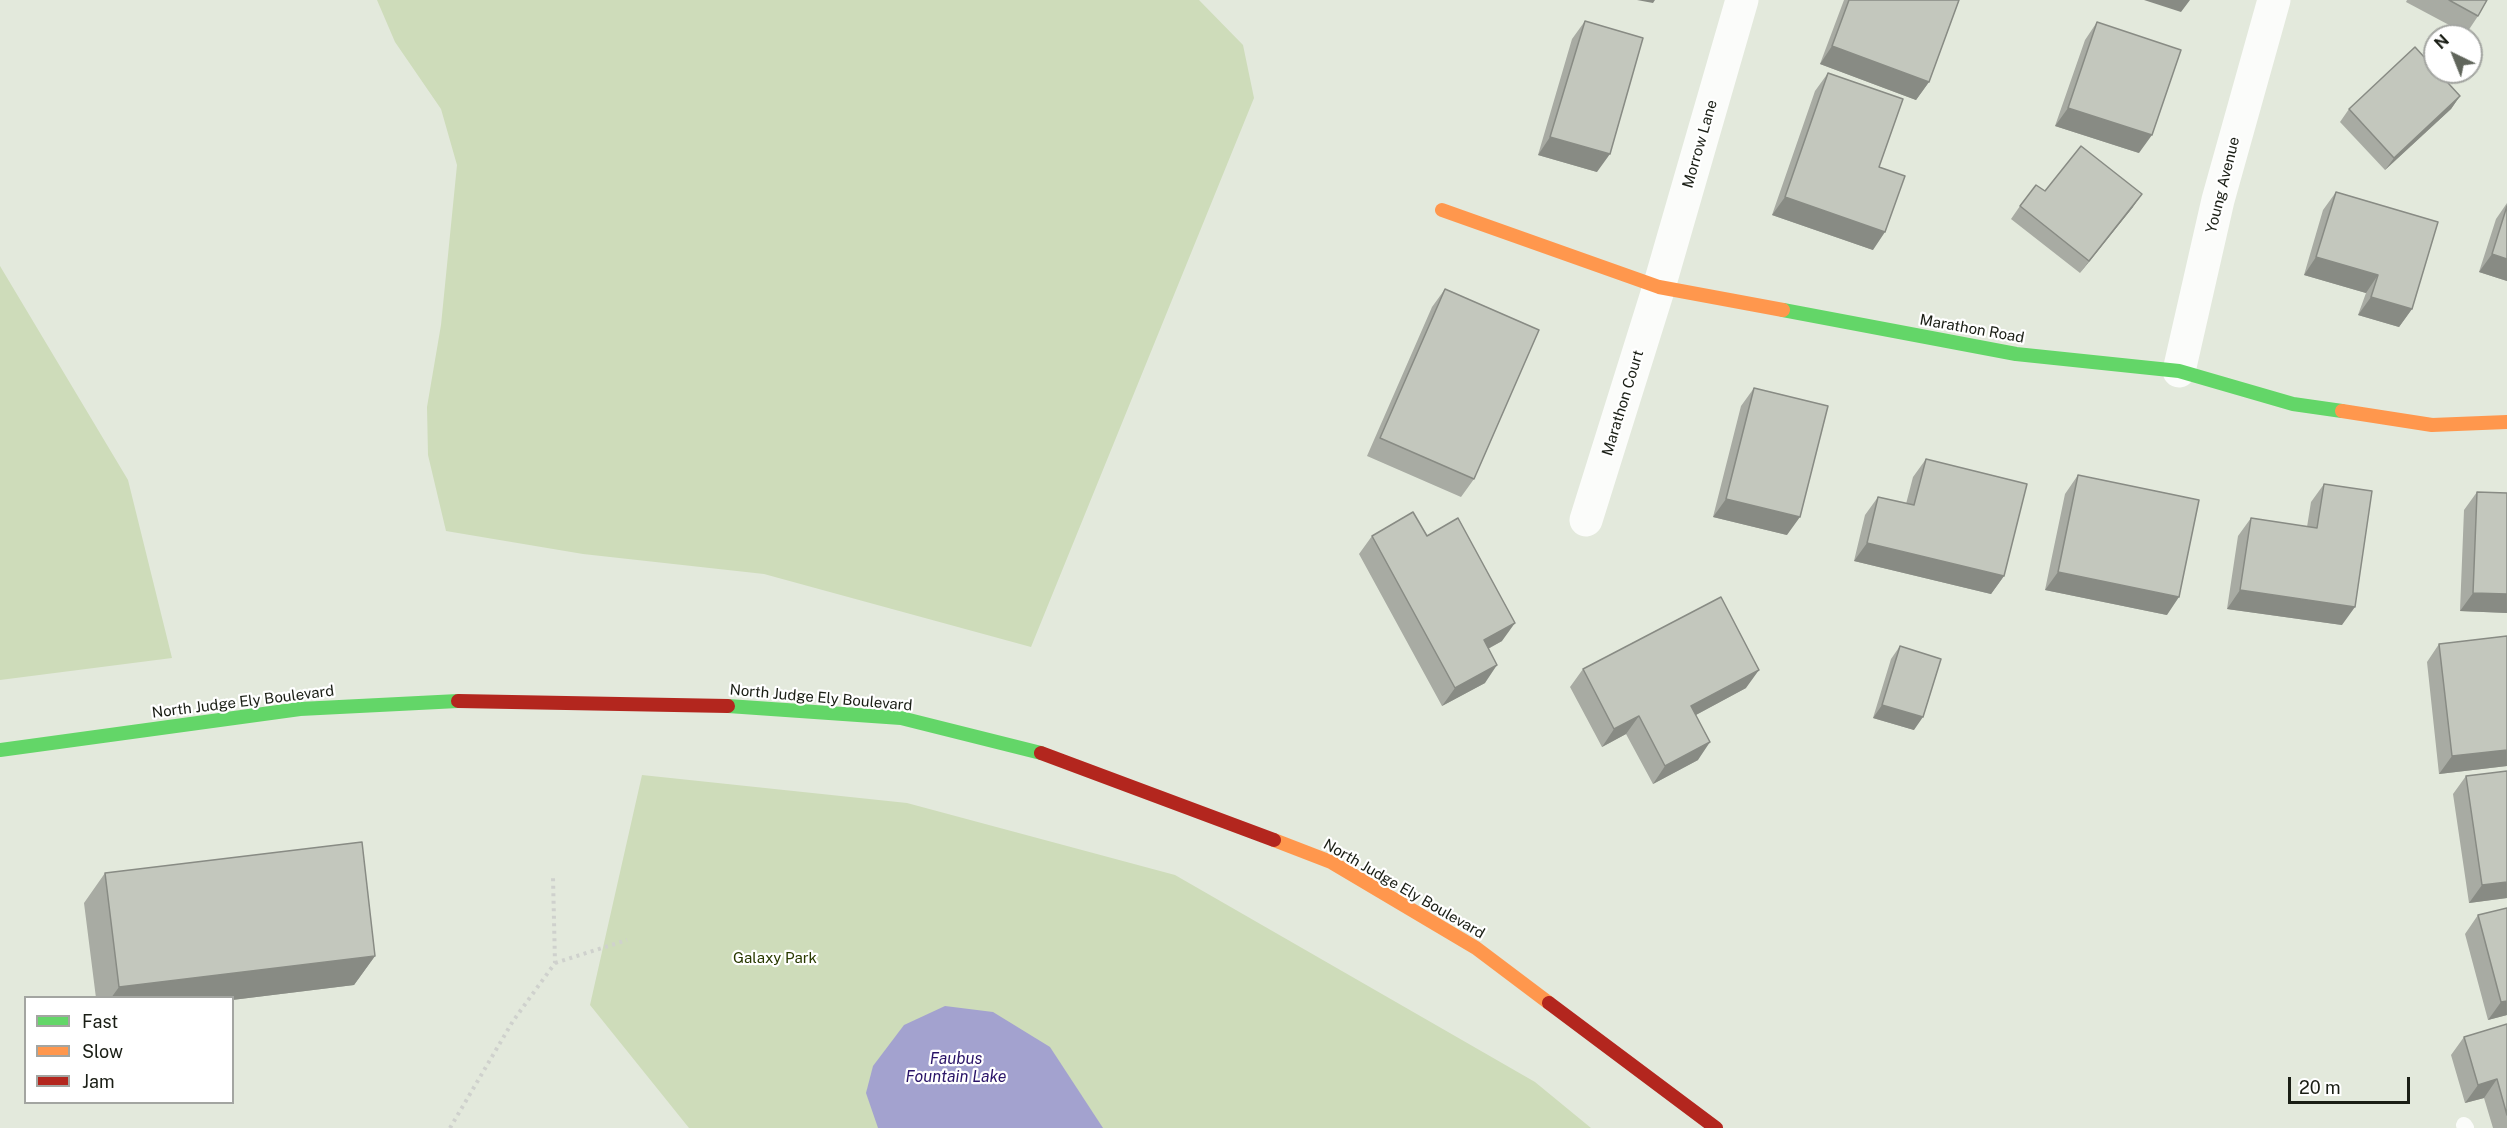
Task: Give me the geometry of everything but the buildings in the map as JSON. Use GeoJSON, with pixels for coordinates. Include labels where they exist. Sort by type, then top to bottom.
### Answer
{"type":"FeatureCollection","features":[{"type":"Feature","properties":{"kind":"main road","name":"Marathon Road"},"geometry":{"type":"LineString","coordinates":[[1442,210],[1659,287],[2016,354],[2179,371],[2293,404],[2432,426],[2507,422]]}},
{"type":"Feature","properties":{"kind":"main road","name":"North Judge Ely Boulevard"},"geometry":{"type":"LineString","coordinates":[[0,750],[300,709],[447,701],[741,706],[901,718],[1038,752],[1331,862],[1476,948],[1716,1128]]}},
{"type":"Feature","properties":{"kind":"street","name":"Morrow Lane"},"geometry":{"type":"LineString","coordinates":[[1659,287],[1742,0]]}},
{"type":"Feature","properties":{"kind":"street","name":"Young Avenue"},"geometry":{"type":"LineString","coordinates":[[2179,371],[2218,200],[2274,0]]}},
{"type":"Feature","properties":{"kind":"street","name":"Marathon Court"},"geometry":{"type":"LineString","coordinates":[[1586,520],[1659,287]]}},
{"type":"Feature","properties":{"kind":"path"},"geometry":{"type":"LineString","coordinates":[[553,877],[555,963]]}},
{"type":"Feature","properties":{"kind":"path"},"geometry":{"type":"LineString","coordinates":[[450,1128],[513,1021],[555,963],[627,940]]}},
{"type":"Feature","properties":{"kind":"green space"},"geometry":{"type":"Polygon","coordinates":[[[377,0],[1199,0],[1243,45],[1254,98],[1031,647],[764,574],[583,554],[446,531],[428,455],[427,407],[441,325],[457,165],[441,109],[395,42],[377,0]]]}},
{"type":"Feature","properties":{"kind":"green space"},"geometry":{"type":"Polygon","coordinates":[[[0,266],[128,480],[172,658],[0,680],[0,266]]]}},
{"type":"Feature","properties":{"kind":"green space","name":"Galaxy Park"},"geometry":{"type":"Polygon","coordinates":[[[642,775],[907,803],[1175,875],[1535,1082],[1591,1128],[689,1128],[590,1005],[642,775]]]}},
{"type":"Feature","properties":{"kind":"water","name":"Faubus Fountain Lake"},"geometry":{"type":"Polygon","coordinates":[[[945,1006],[993,1012],[1050,1047],[1103,1128],[878,1128],[866,1093],[873,1066],[904,1025],[945,1006]]]}},
{"type":"Feature","properties":{"kind":"traffic: fast"},"geometry":{"type":"LineString","coordinates":[[1783,310],[2016,354],[2179,371],[2293,404],[2342,411]]}},
{"type":"Feature","properties":{"kind":"traffic: fast"},"geometry":{"type":"LineString","coordinates":[[0,750],[300,709],[458,701]]}},
{"type":"Feature","properties":{"kind":"traffic: fast"},"geometry":{"type":"LineString","coordinates":[[728,706],[901,718],[1041,753]]}},
{"type":"Feature","properties":{"kind":"traffic: slow"},"geometry":{"type":"LineString","coordinates":[[1442,210],[1659,287],[1783,310]]}},
{"type":"Feature","properties":{"kind":"traffic: slow"},"geometry":{"type":"LineString","coordinates":[[2342,411],[2432,425],[2507,422]]}},
{"type":"Feature","properties":{"kind":"traffic: slow"},"geometry":{"type":"LineString","coordinates":[[1274,840],[1331,862],[1476,948],[1549,1003]]}},
{"type":"Feature","properties":{"kind":"traffic: jam"},"geometry":{"type":"LineString","coordinates":[[458,701],[728,706]]}},
{"type":"Feature","properties":{"kind":"traffic: jam"},"geometry":{"type":"LineString","coordinates":[[1041,753],[1274,840]]}},
{"type":"Feature","properties":{"kind":"traffic: jam"},"geometry":{"type":"LineString","coordinates":[[1549,1003],[1716,1128]]}}]}
